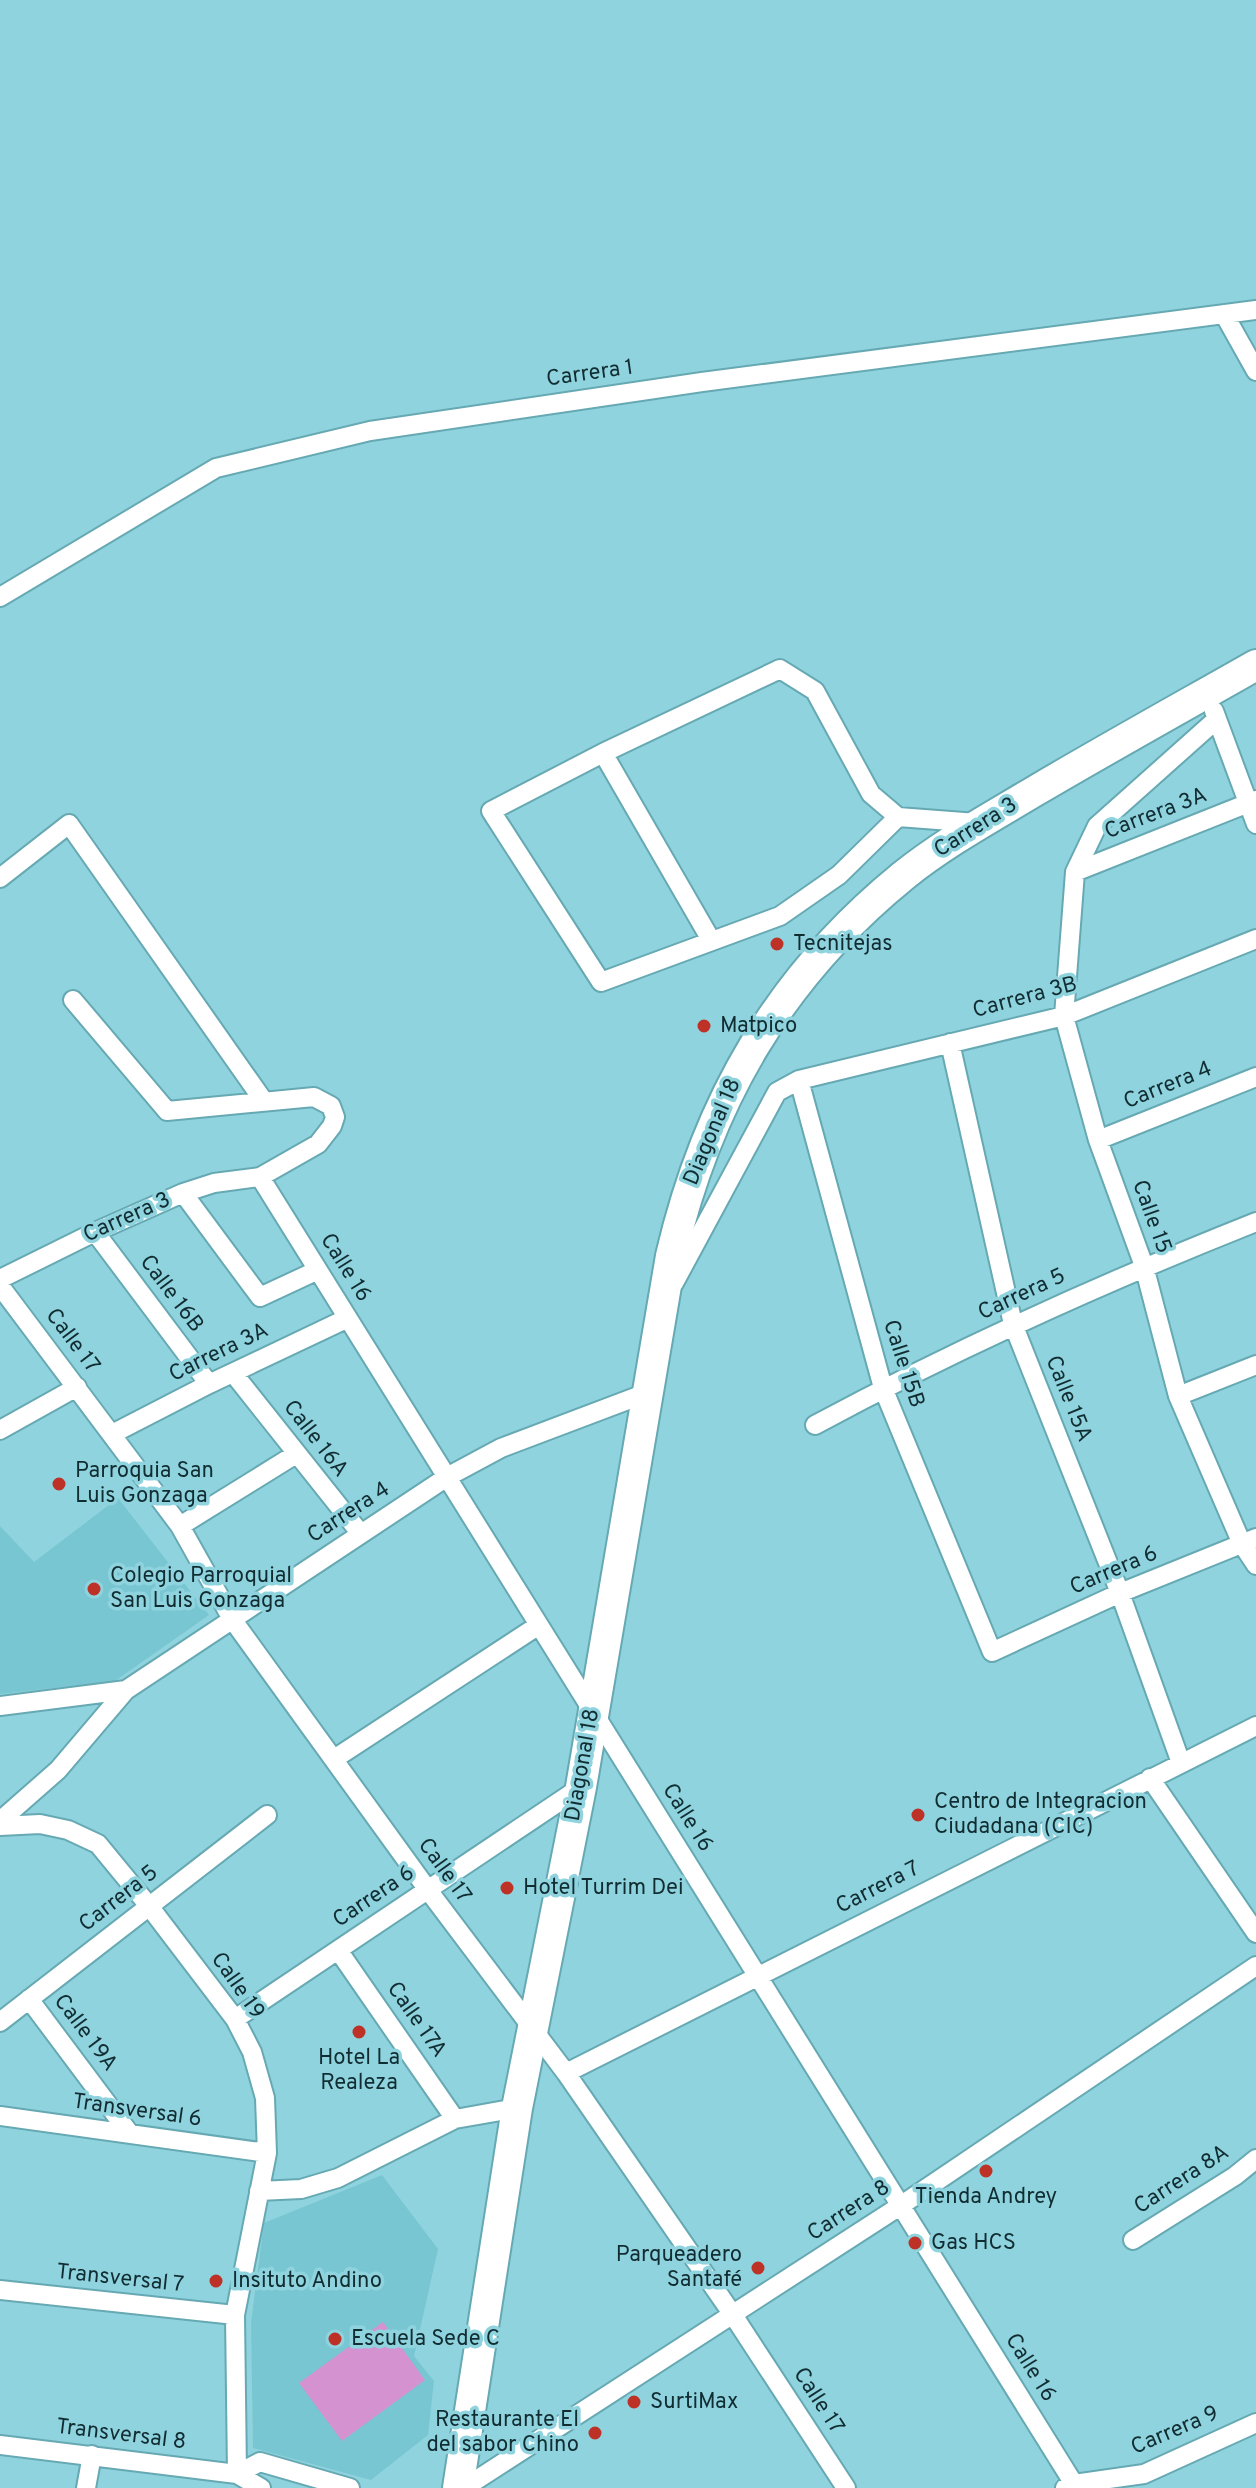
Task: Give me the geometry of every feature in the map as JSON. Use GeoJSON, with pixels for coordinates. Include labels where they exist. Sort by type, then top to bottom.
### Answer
{"type":"FeatureCollection","features":[{"type":"Feature","properties":{"kind":"main road","name":"Carrera 3"},"geometry":{"type":"LineString","coordinates":[[748,1053],[779,1006],[837,936],[904,875],[980,824],[1213,706],[1256,665]]}},
{"type":"Feature","properties":{"kind":"main road","name":"Diagonal 18"},"geometry":{"type":"LineString","coordinates":[[461,2488],[517,2108],[581,1787],[681,1212],[711,1125],[748,1053]]}},
{"type":"Feature","properties":{"kind":"street","name":"Carrera 1"},"geometry":{"type":"LineString","coordinates":[[0,597],[216,468],[370,431],[702,382],[1256,310]]}},
{"type":"Feature","properties":{"kind":"street"},"geometry":{"type":"LineString","coordinates":[[1224,314],[1256,371]]}},
{"type":"Feature","properties":{"kind":"street"},"geometry":{"type":"LineString","coordinates":[[898,817],[839,875],[780,916],[601,982],[491,811],[603,753],[780,669],[815,691],[871,794],[898,817],[980,824]]}},
{"type":"Feature","properties":{"kind":"street"},"geometry":{"type":"LineString","coordinates":[[1075,872],[1097,826],[1213,706],[1252,802],[1256,824]]}},
{"type":"Feature","properties":{"kind":"street"},"geometry":{"type":"LineString","coordinates":[[603,753],[711,940]]}},
{"type":"Feature","properties":{"kind":"street","name":"Carrera 3A"},"geometry":{"type":"LineString","coordinates":[[1075,872],[1252,802]]}},
{"type":"Feature","properties":{"kind":"street"},"geometry":{"type":"LineString","coordinates":[[0,878],[69,824],[263,1100]]}},
{"type":"Feature","properties":{"kind":"street","name":"Calle 15"},"geometry":{"type":"LineString","coordinates":[[1075,872],[1064,1016],[1098,1140],[1144,1266],[1178,1396],[1249,1541],[1256,1565]]}},
{"type":"Feature","properties":{"kind":"street","name":"Carrera 3B"},"geometry":{"type":"LineString","coordinates":[[799,1080],[1064,1016],[1256,939]]}},
{"type":"Feature","properties":{"kind":"street"},"geometry":{"type":"LineString","coordinates":[[73,1000],[167,1111],[314,1097],[331,1106],[335,1117],[332,1126],[318,1144],[260,1177]]}},
{"type":"Feature","properties":{"kind":"street","name":"Calle 15A"},"geometry":{"type":"LineString","coordinates":[[950,1043],[1013,1324],[1120,1593],[1181,1763]]}},
{"type":"Feature","properties":{"kind":"street","name":"Carrera 4"},"geometry":{"type":"LineString","coordinates":[[1098,1140],[1256,1077]]}},
{"type":"Feature","properties":{"kind":"street"},"geometry":{"type":"LineString","coordinates":[[664,1301],[777,1092],[799,1080]]}},
{"type":"Feature","properties":{"kind":"street","name":"Calle 15B"},"geometry":{"type":"LineString","coordinates":[[799,1080],[883,1388],[992,1652]]}},
{"type":"Feature","properties":{"kind":"street","name":"Carrera 3"},"geometry":{"type":"LineString","coordinates":[[0,1279],[183,1193],[214,1183],[260,1177]]}},
{"type":"Feature","properties":{"kind":"street","name":"Calle 16"},"geometry":{"type":"LineString","coordinates":[[260,1177],[900,2206],[1069,2486]]}},
{"type":"Feature","properties":{"kind":"street","name":"Carrera 3A"},"geometry":{"type":"LineString","coordinates":[[183,1193],[260,1297],[318,1270]]}},
{"type":"Feature","properties":{"kind":"street","name":"Carrera 5"},"geometry":{"type":"LineString","coordinates":[[815,1425],[1013,1324],[1144,1266],[1256,1222]]}},
{"type":"Feature","properties":{"kind":"street","name":"Calle 16B"},"geometry":{"type":"LineString","coordinates":[[95,1232],[209,1384]]}},
{"type":"Feature","properties":{"kind":"street","name":"Calle 17"},"geometry":{"type":"LineString","coordinates":[[0,1286],[180,1526],[232,1619],[428,1890],[566,2073],[733,2315],[846,2488]]}},
{"type":"Feature","properties":{"kind":"street","name":"Carrera 3A"},"geometry":{"type":"LineString","coordinates":[[112,1434],[348,1318]]}},
{"type":"Feature","properties":{"kind":"street"},"geometry":{"type":"LineString","coordinates":[[1178,1396],[1256,1365]]}},
{"type":"Feature","properties":{"kind":"street","name":"Calle 16A"},"geometry":{"type":"LineString","coordinates":[[233,1373],[361,1534]]}},
{"type":"Feature","properties":{"kind":"street"},"geometry":{"type":"LineString","coordinates":[[0,1430],[77,1387]]}},
{"type":"Feature","properties":{"kind":"street","name":"Carrera 4"},"geometry":{"type":"LineString","coordinates":[[0,1824],[58,1770],[126,1690],[232,1619],[447,1477],[501,1448],[649,1392]]}},
{"type":"Feature","properties":{"kind":"street"},"geometry":{"type":"LineString","coordinates":[[180,1526],[296,1454]]}},
{"type":"Feature","properties":{"kind":"street","name":"Carrera 6"},"geometry":{"type":"LineString","coordinates":[[992,1652],[1120,1593],[1249,1541]]}},
{"type":"Feature","properties":{"kind":"street"},"geometry":{"type":"LineString","coordinates":[[334,1759],[539,1625]]}},
{"type":"Feature","properties":{"kind":"street"},"geometry":{"type":"LineString","coordinates":[[0,1706],[126,1690]]}},
{"type":"Feature","properties":{"kind":"street","name":"Carrera 7"},"geometry":{"type":"LineString","coordinates":[[566,2073],[1256,1726]]}},
{"type":"Feature","properties":{"kind":"street"},"geometry":{"type":"LineString","coordinates":[[1150,1778],[1256,1933]]}},
{"type":"Feature","properties":{"kind":"street","name":"Carrera 6"},"geometry":{"type":"LineString","coordinates":[[235,2019],[581,1787]]}},
{"type":"Feature","properties":{"kind":"street","name":"Carrera 5"},"geometry":{"type":"LineString","coordinates":[[0,2022],[267,1815]]}},
{"type":"Feature","properties":{"kind":"street","name":"Calle 19"},"geometry":{"type":"LineString","coordinates":[[0,1824],[40,1824],[68,1830],[98,1844],[235,2019],[252,2052],[265,2098],[267,2153],[235,2315],[237,2474]]}},
{"type":"Feature","properties":{"kind":"street","name":"Calle 17A"},"geometry":{"type":"LineString","coordinates":[[338,1950],[455,2119]]}},
{"type":"Feature","properties":{"kind":"street","name":"Carrera 8"},"geometry":{"type":"LineString","coordinates":[[461,2488],[900,2206],[1256,1966]]}},
{"type":"Feature","properties":{"kind":"street","name":"Calle 19A"},"geometry":{"type":"LineString","coordinates":[[29,1999],[130,2134]]}},
{"type":"Feature","properties":{"kind":"street"},"geometry":{"type":"LineString","coordinates":[[259,2191],[301,2189],[338,2178],[455,2119],[517,2108]]}},
{"type":"Feature","properties":{"kind":"street","name":"Transversal 6"},"geometry":{"type":"LineString","coordinates":[[0,2116],[267,2153]]}},
{"type":"Feature","properties":{"kind":"street","name":"Carrera 8A"},"geometry":{"type":"LineString","coordinates":[[1133,2240],[1235,2176],[1256,2159]]}},
{"type":"Feature","properties":{"kind":"street","name":"Transversal 7"},"geometry":{"type":"LineString","coordinates":[[0,2290],[235,2315]]}},
{"type":"Feature","properties":{"kind":"street","name":"Carrera 9"},"geometry":{"type":"LineString","coordinates":[[1069,2486],[1148,2481],[1256,2423]]}},
{"type":"Feature","properties":{"kind":"street","name":"Transversal 8"},"geometry":{"type":"LineString","coordinates":[[0,2445],[237,2474],[261,2488]]}},
{"type":"Feature","properties":{"kind":"street"},"geometry":{"type":"LineString","coordinates":[[86,2488],[92,2455]]}},
{"type":"Feature","properties":{"kind":"street","name":"Transversal 8"},"geometry":{"type":"LineString","coordinates":[[237,2474],[260,2462],[350,2488]]}},
{"type":"Feature","properties":{"kind":"shaded area","name":"Colegio Parroquial San Luis Gonzaga"},"geometry":{"type":"Polygon","coordinates":[[[118,1498],[209,1615],[115,1681],[0,1694],[0,1526],[34,1562],[118,1498]]]}},
{"type":"Feature","properties":{"kind":"shaded area","name":"Escuela Sede C"},"geometry":{"type":"Polygon","coordinates":[[[382,2175],[438,2249],[414,2356],[434,2381],[428,2435],[371,2480],[253,2448],[251,2323],[264,2223],[382,2175]]]}},
{"type":"Feature","properties":{"kind":"shaded area"},"geometry":{"type":"Polygon","coordinates":[[[383,2322],[425,2380],[342,2441],[299,2383],[383,2322]]]}},
{"type":"Feature","properties":{"kind":"place","name":"Tecnitejas"},"geometry":{"type":"Point","coordinates":[777,944]}},
{"type":"Feature","properties":{"kind":"place","name":"Matpico"},"geometry":{"type":"Point","coordinates":[704,1026]}},
{"type":"Feature","properties":{"kind":"place","name":"Parroquia San Luis Gonzaga"},"geometry":{"type":"Point","coordinates":[59,1484]}},
{"type":"Feature","properties":{"kind":"place","name":"Colegio Parroquial San Luis Gonzaga"},"geometry":{"type":"Point","coordinates":[94,1589]}},
{"type":"Feature","properties":{"kind":"place","name":"Centro de Integracion Ciudadana (CIC)"},"geometry":{"type":"Point","coordinates":[918,1815]}},
{"type":"Feature","properties":{"kind":"place","name":"Hotel Turrim Dei"},"geometry":{"type":"Point","coordinates":[507,1888]}},
{"type":"Feature","properties":{"kind":"place","name":"Hotel La Realeza"},"geometry":{"type":"Point","coordinates":[359,2032]}},
{"type":"Feature","properties":{"kind":"place","name":"Tienda Andrey"},"geometry":{"type":"Point","coordinates":[986,2171]}},
{"type":"Feature","properties":{"kind":"place","name":"Gas HCS"},"geometry":{"type":"Point","coordinates":[915,2243]}},
{"type":"Feature","properties":{"kind":"place","name":"Parqueadero Santafé"},"geometry":{"type":"Point","coordinates":[758,2268]}},
{"type":"Feature","properties":{"kind":"place","name":"Insituto Andino"},"geometry":{"type":"Point","coordinates":[216,2281]}},
{"type":"Feature","properties":{"kind":"place","name":"Escuela Sede C"},"geometry":{"type":"Point","coordinates":[335,2339]}},
{"type":"Feature","properties":{"kind":"place","name":"SurtiMax"},"geometry":{"type":"Point","coordinates":[634,2402]}},
{"type":"Feature","properties":{"kind":"place","name":"Restaurante El del sabor Chino"},"geometry":{"type":"Point","coordinates":[595,2433]}}]}
